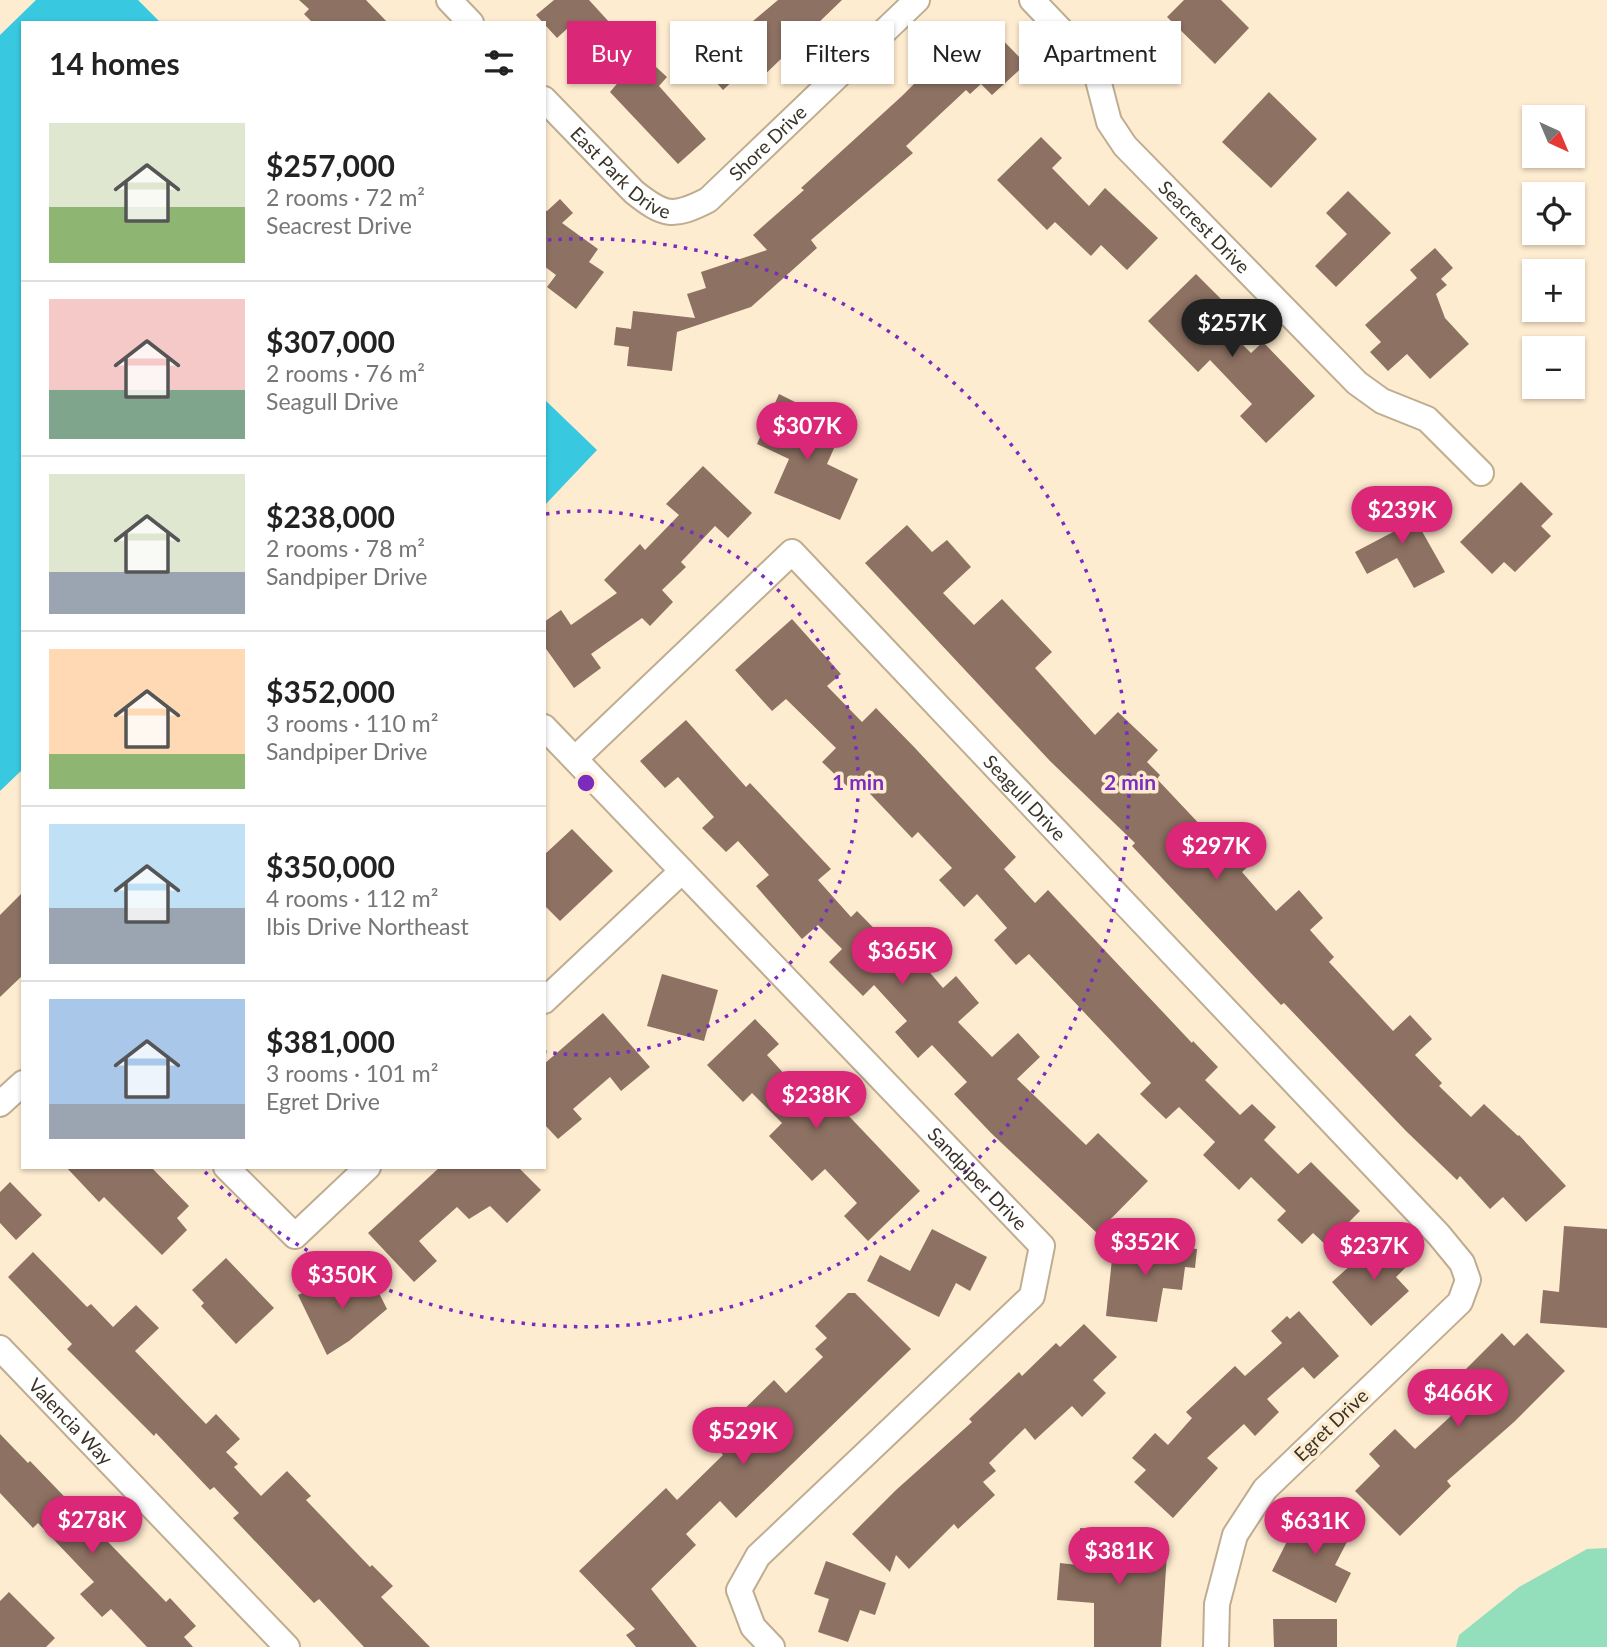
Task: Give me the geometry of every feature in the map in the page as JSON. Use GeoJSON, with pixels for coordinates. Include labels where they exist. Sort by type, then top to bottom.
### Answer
{"type":"FeatureCollection","features":[{"type":"Feature","properties":{"kind":"street"},"geometry":{"type":"LineString","coordinates":[[449,0],[469,21]]}},
{"type":"Feature","properties":{"kind":"street","name":"Shore Drive"},"geometry":{"type":"LineString","coordinates":[[708,200],[917,0]]}},
{"type":"Feature","properties":{"kind":"street","name":"Seacrest Drive"},"geometry":{"type":"LineString","coordinates":[[1032,0],[1077,47],[1097,76],[1109,122],[1125,146],[1357,383],[1382,401],[1427,419],[1480,473]]}},
{"type":"Feature","properties":{"kind":"street","name":"East Park Drive"},"geometry":{"type":"LineString","coordinates":[[546,101],[634,192],[650,205],[668,213],[692,208],[708,200]]}},
{"type":"Feature","properties":{"kind":"street","name":"Seagull Drive"},"geometry":{"type":"LineString","coordinates":[[576,758],[792,552],[1439,1235],[1462,1263]]}},
{"type":"Feature","properties":{"kind":"street","name":"Sandpiper Drive"},"geometry":{"type":"LineString","coordinates":[[546,729],[1042,1246],[1032,1296],[758,1556],[739,1590],[753,1627],[772,1647]]}},
{"type":"Feature","properties":{"kind":"street"},"geometry":{"type":"LineString","coordinates":[[546,999],[682,872]]}},
{"type":"Feature","properties":{"kind":"street"},"geometry":{"type":"LineString","coordinates":[[0,1104],[21,1085]]}},
{"type":"Feature","properties":{"kind":"street"},"geometry":{"type":"LineString","coordinates":[[228,1169],[295,1236],[366,1169]]}},
{"type":"Feature","properties":{"kind":"street","name":"Egret Drive"},"geometry":{"type":"LineString","coordinates":[[1216,1647],[1217,1604],[1235,1535],[1265,1489],[1460,1302],[1468,1280],[1462,1263]]}},
{"type":"Feature","properties":{"kind":"street","name":"Valencia Way"},"geometry":{"type":"LineString","coordinates":[[0,1348],[287,1647]]}},
{"type":"Feature","properties":{"kind":"green space"},"geometry":{"type":"Polygon","coordinates":[[[1607,1548],[1607,1647],[1456,1647],[1459,1635],[1519,1587],[1587,1549],[1607,1548]]]}},
{"type":"Feature","properties":{"kind":"water"},"geometry":{"type":"Polygon","coordinates":[[[36,0],[138,0],[159,21],[21,21],[21,771],[0,791],[0,35],[36,0]]]}},
{"type":"Feature","properties":{"kind":"water"},"geometry":{"type":"Polygon","coordinates":[[[546,401],[597,450],[546,504],[546,401]]]}},
{"type":"Feature","properties":{"kind":"building"},"geometry":{"type":"Polygon","coordinates":[[[299,0],[366,0],[386,21],[311,21],[304,14],[309,9],[299,0]]]}},
{"type":"Feature","properties":{"kind":"building"},"geometry":{"type":"Polygon","coordinates":[[[554,0],[589,0],[608,21],[567,21],[567,29],[557,38],[546,26],[546,21],[541,21],[536,15],[554,0]]]}},
{"type":"Feature","properties":{"kind":"building"},"geometry":{"type":"Polygon","coordinates":[[[778,0],[842,0],[820,21],[781,21],[781,59],[767,72],[767,21],[753,21],[778,0]]]}},
{"type":"Feature","properties":{"kind":"building"},"geometry":{"type":"Polygon","coordinates":[[[1184,0],[1221,0],[1249,28],[1215,64],[1181,31],[1181,21],[1171,21],[1167,17],[1184,0]]]}},
{"type":"Feature","properties":{"kind":"building"},"geometry":{"type":"Polygon","coordinates":[[[1005,42],[1019,57],[1019,70],[1005,83],[1005,42]]]}},
{"type":"Feature","properties":{"kind":"building"},"geometry":{"type":"Polygon","coordinates":[[[656,67],[667,77],[659,86],[706,139],[678,164],[610,92],[617,84],[656,84],[656,67]]]}},
{"type":"Feature","properties":{"kind":"building"},"geometry":{"type":"Polygon","coordinates":[[[718,84],[730,84],[723,90],[718,84]]]}},
{"type":"Feature","properties":{"kind":"building"},"geometry":{"type":"Polygon","coordinates":[[[914,84],[981,84],[970,94],[966,90],[906,146],[913,153],[811,240],[817,248],[751,307],[677,332],[672,371],[627,366],[629,347],[614,345],[616,327],[631,329],[633,311],[695,318],[687,294],[706,288],[701,272],[767,250],[753,235],[914,84]]]}},
{"type":"Feature","properties":{"kind":"building"},"geometry":{"type":"Polygon","coordinates":[[[981,84],[1004,84],[992,95],[981,84]]]}},
{"type":"Feature","properties":{"kind":"building"},"geometry":{"type":"Polygon","coordinates":[[[1269,92],[1317,139],[1271,188],[1222,142],[1269,92]]]}},
{"type":"Feature","properties":{"kind":"building"},"geometry":{"type":"Polygon","coordinates":[[[1041,137],[1062,158],[1052,168],[1089,206],[1105,188],[1158,238],[1127,270],[1101,245],[1091,256],[1055,222],[1047,230],[997,180],[1041,137]]]}},
{"type":"Feature","properties":{"kind":"building"},"geometry":{"type":"Polygon","coordinates":[[[1348,191],[1391,233],[1336,287],[1315,266],[1347,234],[1326,213],[1348,191]]]}},
{"type":"Feature","properties":{"kind":"building"},"geometry":{"type":"Polygon","coordinates":[[[560,199],[573,213],[562,223],[598,249],[589,262],[604,272],[576,309],[547,287],[556,275],[546,268],[547,211],[560,199]]]}},
{"type":"Feature","properties":{"kind":"building"},"geometry":{"type":"Polygon","coordinates":[[[1435,248],[1453,268],[1441,279],[1447,285],[1436,294],[1445,318],[1469,344],[1430,379],[1407,354],[1388,371],[1370,352],[1381,342],[1365,325],[1417,278],[1410,270],[1435,248]]]}},
{"type":"Feature","properties":{"kind":"building"},"geometry":{"type":"Polygon","coordinates":[[[1196,274],[1221,299],[1209,311],[1251,353],[1263,342],[1315,396],[1266,443],[1240,416],[1252,404],[1210,360],[1198,372],[1148,321],[1196,274]]]}},
{"type":"Feature","properties":{"kind":"building"},"geometry":{"type":"Polygon","coordinates":[[[779,394],[795,402],[790,414],[839,437],[827,464],[858,479],[840,520],[774,493],[789,459],[757,444],[779,394]]]}},
{"type":"Feature","properties":{"kind":"building"},"geometry":{"type":"Polygon","coordinates":[[[703,466],[752,513],[728,538],[715,526],[681,562],[686,567],[662,590],[673,602],[650,626],[642,618],[591,654],[601,668],[574,688],[546,649],[546,621],[561,610],[571,625],[617,593],[604,580],[640,544],[645,550],[679,515],[666,504],[703,466]]]}},
{"type":"Feature","properties":{"kind":"building"},"geometry":{"type":"Polygon","coordinates":[[[1521,482],[1553,514],[1541,526],[1551,536],[1515,572],[1504,562],[1492,574],[1460,542],[1521,482]]]}},
{"type":"Feature","properties":{"kind":"building"},"geometry":{"type":"Polygon","coordinates":[[[1401,494],[1445,572],[1414,588],[1397,558],[1367,574],[1355,552],[1393,532],[1378,506],[1401,494]]]}},
{"type":"Feature","properties":{"kind":"building"},"geometry":{"type":"Polygon","coordinates":[[[907,525],[932,552],[947,540],[971,567],[943,593],[974,625],[1002,599],[1052,652],[1035,668],[1095,735],[1118,712],[1158,750],[1147,762],[1160,775],[1157,779],[1222,848],[1244,828],[1265,851],[1242,872],[1276,911],[1299,890],[1323,918],[1310,930],[1334,957],[1329,962],[1393,1031],[1410,1015],[1432,1039],[1415,1055],[1442,1083],[1439,1086],[1471,1117],[1484,1104],[1519,1135],[1566,1186],[1526,1222],[1503,1197],[1490,1209],[1460,1176],[1457,1180],[1406,1131],[1284,1003],[1281,1005],[1132,846],[1135,843],[1050,761],[865,563],[907,525]]]}},
{"type":"Feature","properties":{"kind":"building"},"geometry":{"type":"Polygon","coordinates":[[[792,619],[841,674],[827,686],[862,722],[876,708],[915,748],[1016,857],[1004,869],[1035,903],[1048,890],[1192,1043],[1193,1041],[1218,1067],[1205,1080],[1240,1115],[1252,1104],[1276,1127],[1264,1140],[1298,1174],[1311,1162],[1360,1211],[1326,1245],[1313,1233],[1302,1244],[1277,1220],[1286,1211],[1251,1177],[1239,1190],[1203,1155],[1215,1142],[1179,1107],[1166,1119],[1140,1094],[1151,1083],[1029,954],[1016,965],[994,940],[1007,928],[977,894],[964,907],[939,880],[952,868],[918,832],[912,838],[856,779],[848,787],[822,762],[836,748],[786,699],[772,711],[735,670],[792,619]]]}},
{"type":"Feature","properties":{"kind":"building"},"geometry":{"type":"Polygon","coordinates":[[[686,720],[746,787],[750,783],[831,869],[818,880],[851,917],[857,911],[913,968],[920,961],[943,988],[956,976],[979,1003],[958,1022],[992,1057],[1018,1033],[1040,1057],[1017,1079],[1086,1145],[1098,1133],[1148,1181],[1097,1233],[991,1133],[954,1094],[967,1082],[932,1045],[918,1058],[895,1032],[907,1021],[874,985],[863,996],[829,962],[842,949],[818,925],[802,939],[756,886],[769,875],[738,841],[726,852],[702,828],[714,817],[678,777],[665,788],[640,761],[686,720]]]}},
{"type":"Feature","properties":{"kind":"building"},"geometry":{"type":"Polygon","coordinates":[[[572,829],[613,871],[560,921],[546,907],[546,853],[572,829]]]}},
{"type":"Feature","properties":{"kind":"building"},"geometry":{"type":"Polygon","coordinates":[[[21,894],[21,977],[0,997],[0,915],[21,894]]]}},
{"type":"Feature","properties":{"kind":"building"},"geometry":{"type":"Polygon","coordinates":[[[662,974],[718,990],[704,1041],[647,1026],[662,974]]]}},
{"type":"Feature","properties":{"kind":"building"},"geometry":{"type":"Polygon","coordinates":[[[603,1013],[650,1067],[621,1091],[610,1077],[573,1109],[582,1119],[558,1139],[546,1126],[546,1062],[603,1013]]]}},
{"type":"Feature","properties":{"kind":"building"},"geometry":{"type":"Polygon","coordinates":[[[755,1019],[779,1044],[767,1055],[797,1088],[810,1075],[920,1191],[868,1241],[844,1216],[857,1203],[825,1169],[812,1181],[769,1136],[782,1123],[752,1093],[743,1102],[707,1065],[755,1019]]]}},
{"type":"Feature","properties":{"kind":"building"},"geometry":{"type":"Polygon","coordinates":[[[68,1169],[153,1169],[189,1206],[177,1218],[187,1230],[162,1255],[104,1197],[99,1202],[68,1169]]]}},
{"type":"Feature","properties":{"kind":"building"},"geometry":{"type":"Polygon","coordinates":[[[438,1169],[520,1169],[541,1190],[507,1223],[490,1206],[469,1219],[457,1207],[419,1241],[437,1261],[414,1282],[368,1233],[438,1169]]]}},
{"type":"Feature","properties":{"kind":"building"},"geometry":{"type":"Polygon","coordinates":[[[10,1182],[42,1215],[16,1240],[0,1223],[0,1192],[10,1182]]]}},
{"type":"Feature","properties":{"kind":"building"},"geometry":{"type":"Polygon","coordinates":[[[1564,1226],[1607,1229],[1607,1328],[1540,1323],[1543,1290],[1559,1292],[1564,1226]]]}},
{"type":"Feature","properties":{"kind":"building"},"geometry":{"type":"Polygon","coordinates":[[[932,1229],[987,1257],[970,1291],[956,1283],[939,1317],[867,1281],[880,1255],[910,1271],[932,1229]]]}},
{"type":"Feature","properties":{"kind":"building"},"geometry":{"type":"Polygon","coordinates":[[[1382,1237],[1408,1265],[1396,1277],[1409,1291],[1371,1326],[1332,1282],[1382,1237]]]}},
{"type":"Feature","properties":{"kind":"building"},"geometry":{"type":"Polygon","coordinates":[[[1114,1240],[1197,1249],[1195,1268],[1185,1267],[1182,1290],[1163,1288],[1157,1322],[1106,1316],[1114,1240]]]}},
{"type":"Feature","properties":{"kind":"building"},"geometry":{"type":"Polygon","coordinates":[[[33,1252],[87,1307],[91,1304],[113,1327],[136,1305],[159,1328],[135,1351],[206,1424],[216,1414],[240,1439],[226,1452],[238,1464],[234,1467],[261,1496],[287,1471],[311,1496],[306,1500],[370,1567],[372,1565],[393,1586],[381,1597],[430,1647],[364,1647],[319,1599],[314,1603],[233,1518],[239,1513],[214,1487],[210,1490],[156,1433],[154,1436],[67,1349],[72,1344],[8,1277],[33,1252]]]}},
{"type":"Feature","properties":{"kind":"building"},"geometry":{"type":"Polygon","coordinates":[[[226,1258],[274,1308],[236,1344],[201,1306],[204,1303],[192,1290],[226,1258]]]}},
{"type":"Feature","properties":{"kind":"building"},"geometry":{"type":"Polygon","coordinates":[[[371,1277],[387,1309],[349,1341],[327,1355],[298,1295],[331,1279],[338,1292],[371,1277]]]}},
{"type":"Feature","properties":{"kind":"building"},"geometry":{"type":"Polygon","coordinates":[[[848,1293],[855,1293],[911,1349],[736,1518],[720,1501],[686,1534],[696,1545],[651,1589],[697,1647],[636,1647],[626,1635],[635,1629],[579,1571],[666,1488],[677,1500],[723,1455],[711,1442],[774,1380],[786,1393],[823,1357],[815,1349],[827,1338],[815,1326],[848,1293]]]}},
{"type":"Feature","properties":{"kind":"building"},"geometry":{"type":"Polygon","coordinates":[[[1299,1311],[1339,1356],[1314,1379],[1303,1367],[1267,1399],[1279,1412],[1255,1436],[1244,1424],[1207,1458],[1218,1468],[1173,1518],[1134,1482],[1146,1470],[1132,1458],[1155,1433],[1168,1445],[1192,1418],[1186,1412],[1235,1366],[1245,1376],[1282,1343],[1271,1331],[1287,1316],[1290,1319],[1299,1311]]]}},
{"type":"Feature","properties":{"kind":"building"},"geometry":{"type":"Polygon","coordinates":[[[1084,1324],[1117,1357],[1093,1380],[1106,1393],[1082,1417],[1072,1406],[1035,1440],[1025,1428],[989,1463],[996,1471],[983,1482],[995,1495],[958,1529],[954,1524],[909,1569],[896,1555],[890,1572],[852,1534],[896,1490],[972,1422],[969,1419],[1019,1372],[1022,1376],[1056,1343],[1060,1347],[1084,1324]]]}},
{"type":"Feature","properties":{"kind":"building"},"geometry":{"type":"Polygon","coordinates":[[[1502,1333],[1514,1346],[1527,1333],[1565,1371],[1514,1422],[1447,1481],[1451,1486],[1400,1536],[1355,1491],[1380,1466],[1369,1454],[1395,1429],[1415,1449],[1451,1416],[1431,1393],[1455,1371],[1459,1376],[1502,1333]]]}},
{"type":"Feature","properties":{"kind":"building"},"geometry":{"type":"Polygon","coordinates":[[[0,1434],[28,1463],[30,1461],[166,1602],[170,1598],[196,1626],[184,1637],[193,1647],[147,1647],[111,1609],[102,1617],[80,1594],[94,1582],[38,1523],[33,1528],[0,1493],[0,1434]]]}},
{"type":"Feature","properties":{"kind":"building"},"geometry":{"type":"Polygon","coordinates":[[[1303,1510],[1351,1534],[1335,1565],[1351,1573],[1336,1603],[1272,1571],[1303,1510]]]}},
{"type":"Feature","properties":{"kind":"building"},"geometry":{"type":"Polygon","coordinates":[[[1080,1528],[1158,1534],[1143,1551],[1167,1553],[1161,1647],[1094,1647],[1094,1603],[1057,1600],[1060,1563],[1078,1565],[1080,1528]]]}},
{"type":"Feature","properties":{"kind":"building"},"geometry":{"type":"Polygon","coordinates":[[[826,1561],[886,1583],[875,1615],[860,1610],[848,1642],[818,1632],[829,1599],[814,1594],[826,1561]]]}},
{"type":"Feature","properties":{"kind":"building"},"geometry":{"type":"Polygon","coordinates":[[[9,1592],[55,1638],[46,1647],[0,1647],[0,1601],[9,1592]]]}},
{"type":"Feature","properties":{"kind":"building"},"geometry":{"type":"Polygon","coordinates":[[[1273,1619],[1337,1619],[1337,1647],[1274,1647],[1273,1619]]]}}]}
